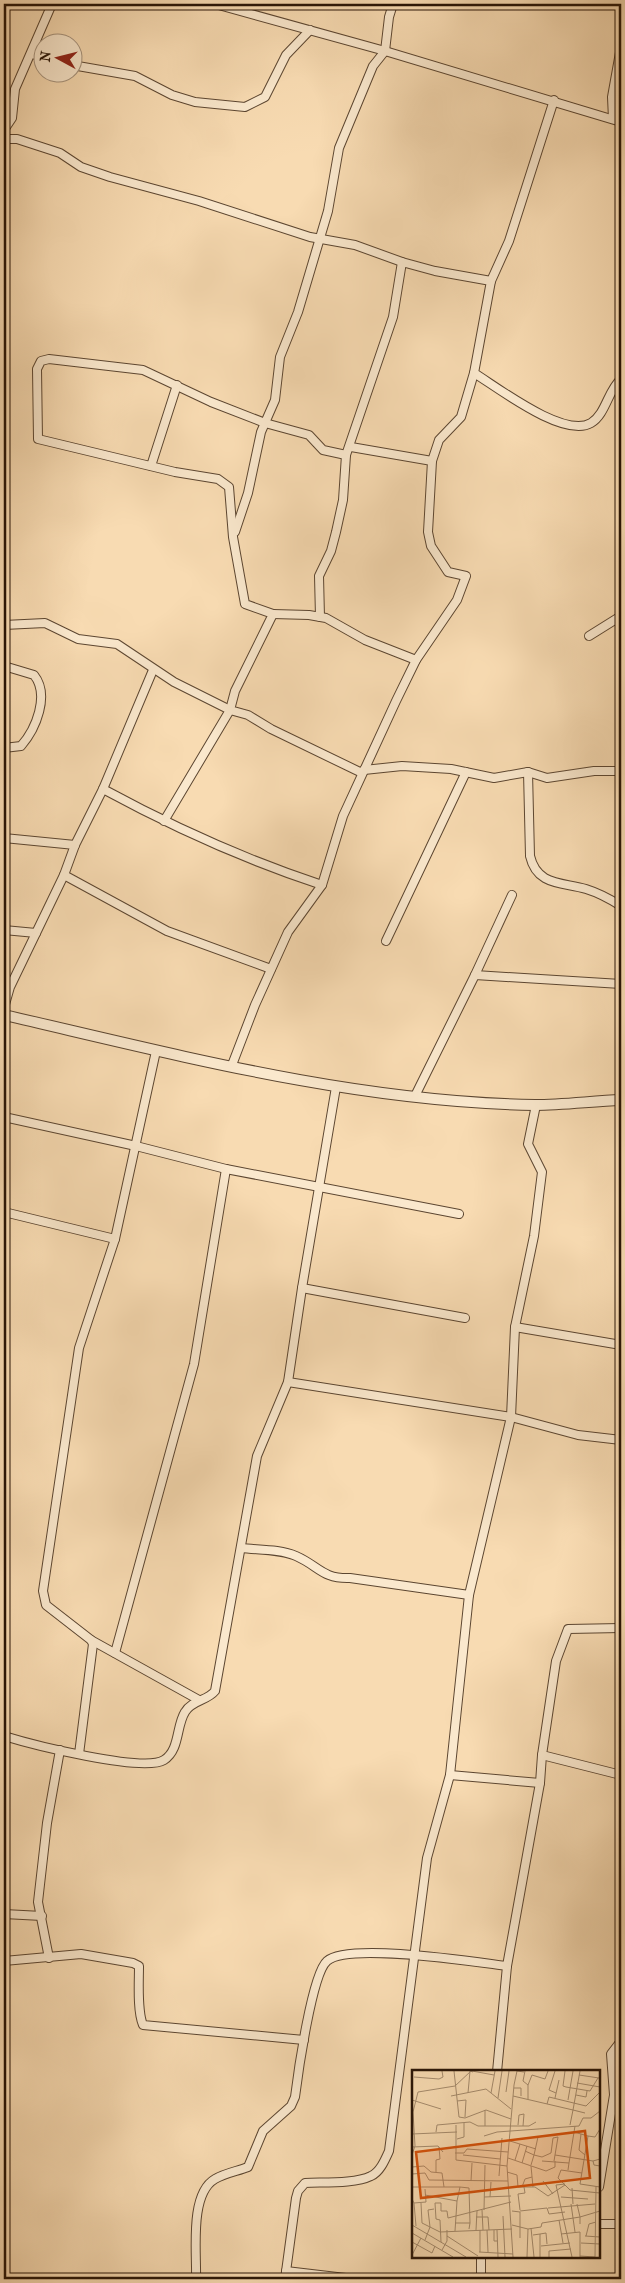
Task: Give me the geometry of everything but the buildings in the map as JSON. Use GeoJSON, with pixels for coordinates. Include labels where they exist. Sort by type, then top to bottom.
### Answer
{"type":"FeatureCollection","features":[{"type":"Feature","properties":{"kind":"street"},"geometry":{"type":"LineString","coordinates":[[41,32],[52,4]]}},
{"type":"Feature","properties":{"kind":"street"},"geometry":{"type":"LineString","coordinates":[[215,4],[385,51],[617,120],[612,97],[621,47]]}},
{"type":"Feature","properties":{"kind":"street"},"geometry":{"type":"LineString","coordinates":[[233,536],[248,493],[255,454],[275,400],[280,356],[298,312],[321,239],[339,148],[373,66],[385,51],[393,4]]}},
{"type":"Feature","properties":{"kind":"street"},"geometry":{"type":"LineString","coordinates":[[82,68],[135,76],[172,95],[195,102],[245,107],[265,97],[286,55],[310,30]]}},
{"type":"Feature","properties":{"kind":"street"},"geometry":{"type":"LineString","coordinates":[[4,130],[12,118],[15,89],[32,54]]}},
{"type":"Feature","properties":{"kind":"street"},"geometry":{"type":"LineString","coordinates":[[232,1065],[288,932],[322,885],[343,816],[416,660],[457,600],[466,576],[448,572],[431,546],[428,532],[432,461],[439,440],[461,417],[474,373],[491,281],[510,241],[554,100]]}},
{"type":"Feature","properties":{"kind":"street"},"geometry":{"type":"LineString","coordinates":[[4,139],[17,139],[60,153],[81,166],[110,177],[199,201],[272,226],[321,239],[354,245],[402,262],[436,271],[491,281]]}},
{"type":"Feature","properties":{"kind":"street"},"geometry":{"type":"LineString","coordinates":[[320,617],[318,576],[331,551],[343,500],[346,455],[351,447],[357,422],[393,317],[402,262]]}},
{"type":"Feature","properties":{"kind":"street"},"geometry":{"type":"LineString","coordinates":[[346,455],[323,450],[304,433],[265,423],[211,402],[143,370],[49,359],[41,361],[37,368],[38,439],[225,482],[231,492],[233,536],[245,604],[273,614],[320,617],[341,625],[365,640],[416,660]]}},
{"type":"Feature","properties":{"kind":"street"},"geometry":{"type":"LineString","coordinates":[[474,373],[558,423],[582,426],[591,423],[598,417],[616,383],[621,379]]}},
{"type":"Feature","properties":{"kind":"street"},"geometry":{"type":"LineString","coordinates":[[151,466],[177,385]]}},
{"type":"Feature","properties":{"kind":"street"},"geometry":{"type":"LineString","coordinates":[[351,447],[432,461]]}},
{"type":"Feature","properties":{"kind":"street"},"geometry":{"type":"LineString","coordinates":[[164,821],[230,710],[235,691],[273,614]]}},
{"type":"Feature","properties":{"kind":"street"},"geometry":{"type":"LineString","coordinates":[[589,636],[621,616]]}},
{"type":"Feature","properties":{"kind":"street"},"geometry":{"type":"LineString","coordinates":[[4,625],[45,623],[78,639],[116,644],[153,670],[230,710],[248,715],[271,729],[363,772],[402,766],[452,769],[494,778],[528,772],[546,778],[594,771],[621,772]]}},
{"type":"Feature","properties":{"kind":"street"},"geometry":{"type":"LineString","coordinates":[[4,666],[34,675],[39,686],[40,708],[21,746],[4,748]]}},
{"type":"Feature","properties":{"kind":"street"},"geometry":{"type":"LineString","coordinates":[[4,1008],[10,987],[64,875],[75,844],[103,789],[153,670]]}},
{"type":"Feature","properties":{"kind":"street"},"geometry":{"type":"LineString","coordinates":[[386,941],[466,772]]}},
{"type":"Feature","properties":{"kind":"street"},"geometry":{"type":"LineString","coordinates":[[528,772],[530,856],[533,868],[548,880],[588,890],[621,906]]}},
{"type":"Feature","properties":{"kind":"street"},"geometry":{"type":"LineString","coordinates":[[103,789],[164,821],[268,867],[322,885]]}},
{"type":"Feature","properties":{"kind":"street"},"geometry":{"type":"LineString","coordinates":[[4,838],[75,844]]}},
{"type":"Feature","properties":{"kind":"street"},"geometry":{"type":"LineString","coordinates":[[64,875],[167,931],[271,969]]}},
{"type":"Feature","properties":{"kind":"street"},"geometry":{"type":"LineString","coordinates":[[415,1096],[512,895]]}},
{"type":"Feature","properties":{"kind":"street"},"geometry":{"type":"LineString","coordinates":[[4,930],[36,933]]}},
{"type":"Feature","properties":{"kind":"street"},"geometry":{"type":"LineString","coordinates":[[475,975],[621,984]]}},
{"type":"Feature","properties":{"kind":"street"},"geometry":{"type":"LineString","coordinates":[[4,1015],[156,1051],[336,1087],[415,1096],[536,1105],[621,1100]]}},
{"type":"Feature","properties":{"kind":"street"},"geometry":{"type":"LineString","coordinates":[[156,1051],[115,1239],[79,1348],[42,1591],[46,1605],[91,1640],[198,1700]]}},
{"type":"Feature","properties":{"kind":"street"},"geometry":{"type":"LineString","coordinates":[[4,1736],[79,1754],[133,1763],[160,1762],[166,1760],[172,1752],[184,1713],[198,1700],[212,1695],[218,1683],[257,1456],[288,1382],[336,1087]]}},
{"type":"Feature","properties":{"kind":"street"},"geometry":{"type":"LineString","coordinates":[[354,2279],[286,2275],[296,2198],[300,2187],[305,2183],[347,2181],[372,2176],[384,2162],[389,2151],[413,1956],[424,1897],[428,1858],[450,1775],[469,1595],[511,1417],[515,1327],[534,1236],[542,1172],[528,1144],[536,1105]]}},
{"type":"Feature","properties":{"kind":"street"},"geometry":{"type":"LineString","coordinates":[[4,1117],[136,1146],[226,1169],[320,1189],[459,1214]]}},
{"type":"Feature","properties":{"kind":"street"},"geometry":{"type":"LineString","coordinates":[[116,1653],[194,1364],[226,1169]]}},
{"type":"Feature","properties":{"kind":"street"},"geometry":{"type":"LineString","coordinates":[[4,1212],[115,1239]]}},
{"type":"Feature","properties":{"kind":"street"},"geometry":{"type":"LineString","coordinates":[[302,1288],[465,1318]]}},
{"type":"Feature","properties":{"kind":"street"},"geometry":{"type":"LineString","coordinates":[[515,1327],[621,1345]]}},
{"type":"Feature","properties":{"kind":"street"},"geometry":{"type":"LineString","coordinates":[[288,1382],[511,1417],[578,1435],[621,1440]]}},
{"type":"Feature","properties":{"kind":"street"},"geometry":{"type":"LineString","coordinates":[[241,1548],[286,1552],[298,1556],[333,1578],[350,1578],[469,1595]]}},
{"type":"Feature","properties":{"kind":"street"},"geometry":{"type":"LineString","coordinates":[[497,2070],[507,1966],[540,1783],[542,1754],[556,1661],[568,1629],[621,1628]]}},
{"type":"Feature","properties":{"kind":"street"},"geometry":{"type":"LineString","coordinates":[[79,1754],[94,1650],[91,1640]]}},
{"type":"Feature","properties":{"kind":"street"},"geometry":{"type":"LineString","coordinates":[[49,1958],[38,1902],[47,1823],[60,1750]]}},
{"type":"Feature","properties":{"kind":"street"},"geometry":{"type":"LineString","coordinates":[[542,1754],[621,1775]]}},
{"type":"Feature","properties":{"kind":"street"},"geometry":{"type":"LineString","coordinates":[[450,1775],[540,1783]]}},
{"type":"Feature","properties":{"kind":"street"},"geometry":{"type":"LineString","coordinates":[[4,1914],[42,1916]]}},
{"type":"Feature","properties":{"kind":"street"},"geometry":{"type":"LineString","coordinates":[[196,2279],[197,2211],[201,2197],[206,2188],[216,2178],[248,2167],[263,2131],[291,2106],[295,2097],[304,2040],[319,1975],[328,1959],[362,1952],[507,1966]]}},
{"type":"Feature","properties":{"kind":"street"},"geometry":{"type":"LineString","coordinates":[[4,1961],[81,1954],[139,1966],[139,2015],[143,2024],[304,2040]]}},
{"type":"Feature","properties":{"kind":"street"},"geometry":{"type":"LineString","coordinates":[[600,2181],[614,2095],[611,2054],[621,2040]]}},
{"type":"Feature","properties":{"kind":"street"},"geometry":{"type":"LineString","coordinates":[[600,2224],[621,2224]]}},
{"type":"Feature","properties":{"kind":"street"},"geometry":{"type":"LineString","coordinates":[[481,2258],[481,2279]]}}]}
